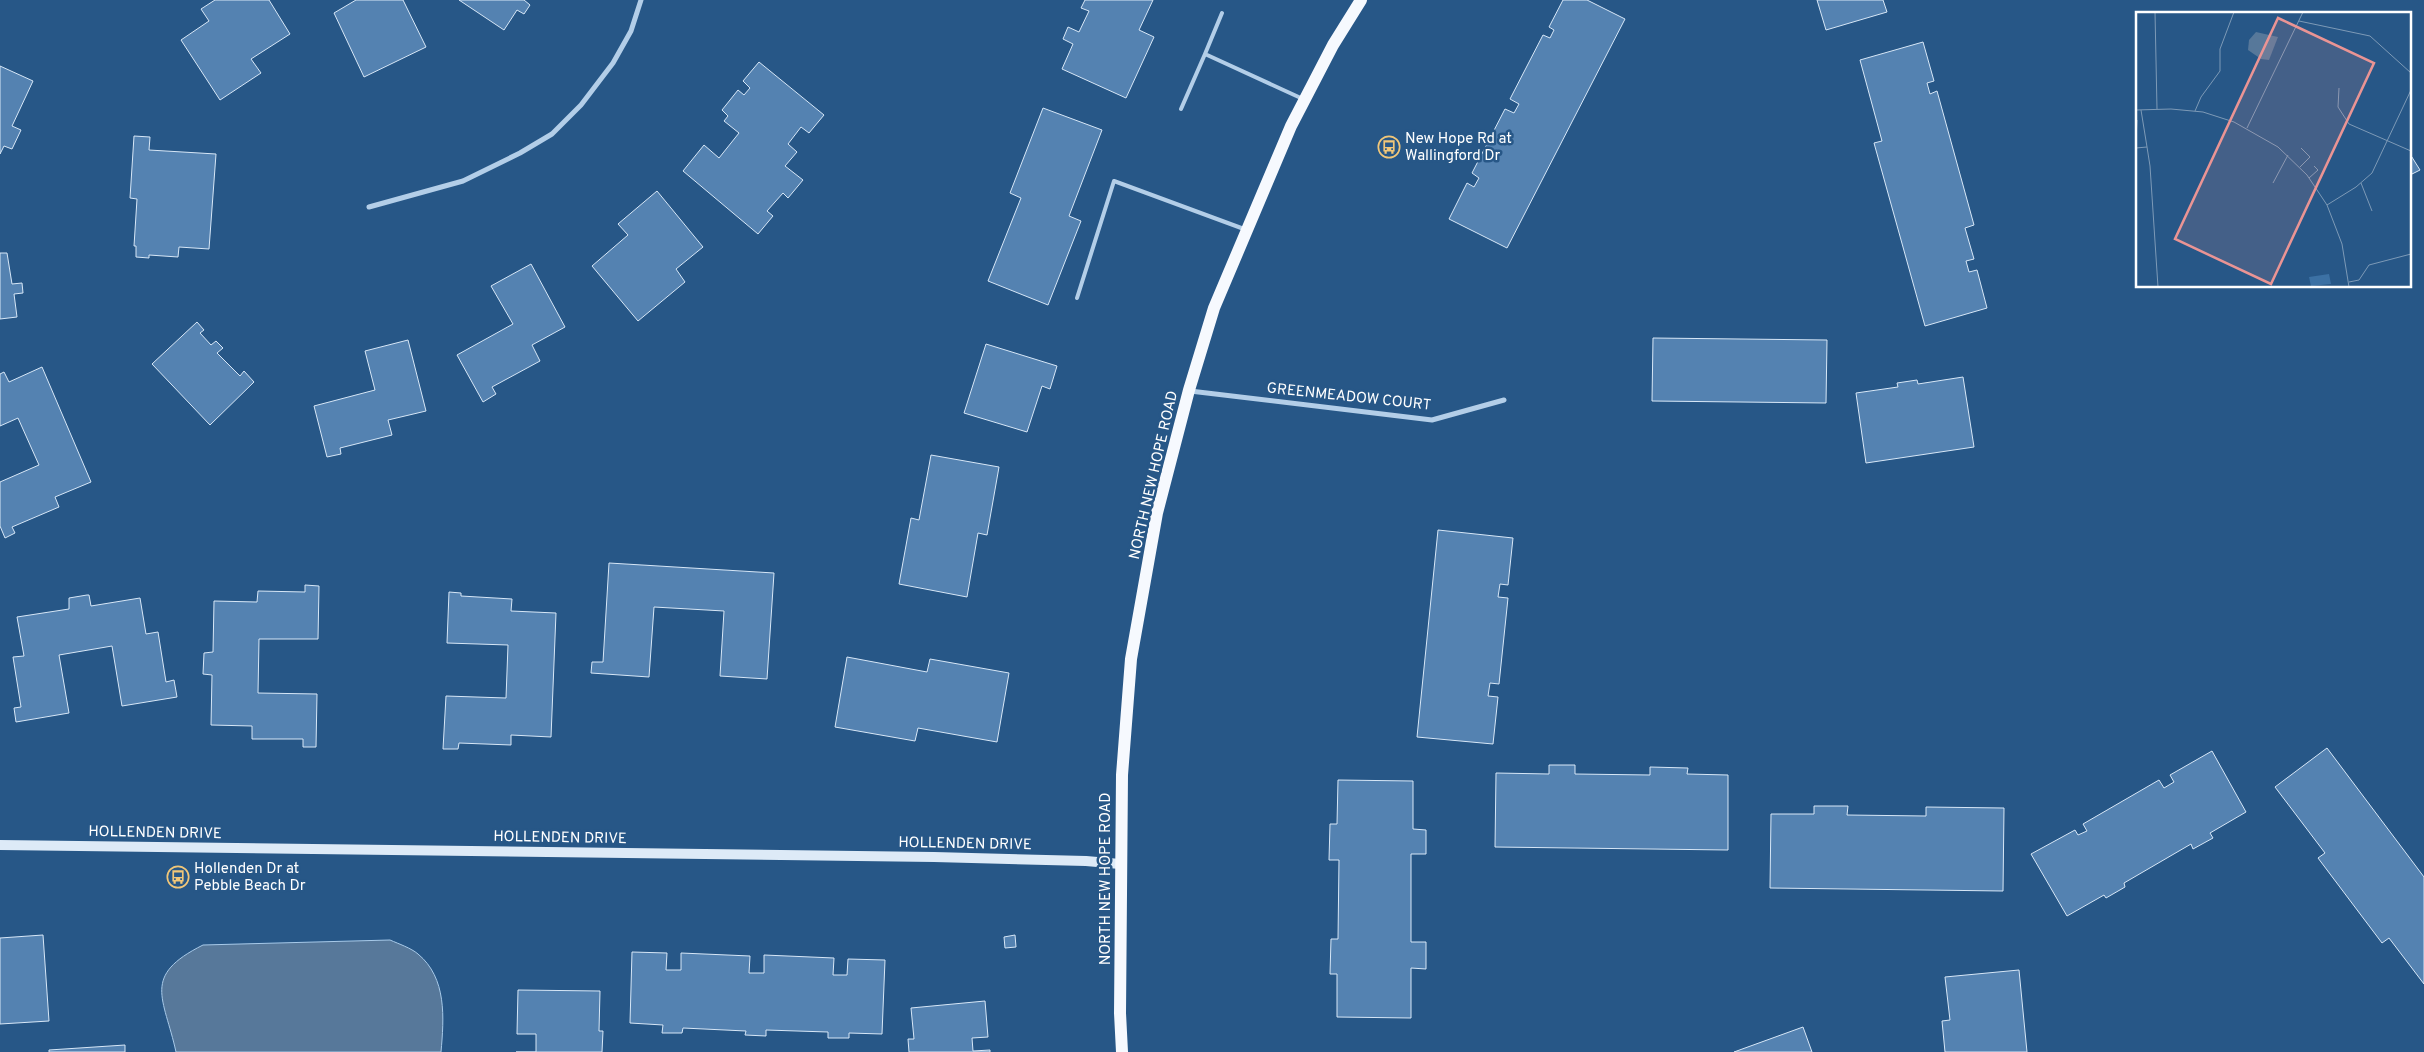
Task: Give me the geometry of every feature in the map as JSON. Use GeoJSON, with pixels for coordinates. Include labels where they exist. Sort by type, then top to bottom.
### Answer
{"type":"FeatureCollection","features":[{"type":"Feature","properties":{"kind":"main road","name":"NORTH NEW HOPE ROAD"},"geometry":{"type":"LineString","coordinates":[[1122,1052],[1120,1013],[1120,864],[1122,775],[1131,659],[1158,513],[1189,390],[1214,308],[1292,126],[1333,45],[1361,0]]}},
{"type":"Feature","properties":{"kind":"street"},"geometry":{"type":"LineString","coordinates":[[369,207],[463,180],[520,153],[552,134],[581,105],[613,63],[631,31],[641,0]]}},
{"type":"Feature","properties":{"kind":"street","name":"GREENMEADOW COURT"},"geometry":{"type":"LineString","coordinates":[[1189,390],[1432,420],[1504,400]]}},
{"type":"Feature","properties":{"kind":"street","name":"HOLLENDEN DRIVE"},"geometry":{"type":"LineString","coordinates":[[0,845],[934,857],[1086,861],[1120,864]]}},
{"type":"Feature","properties":{"kind":"lane"},"geometry":{"type":"LineString","coordinates":[[1181,109],[1222,13]]}},
{"type":"Feature","properties":{"kind":"lane"},"geometry":{"type":"LineString","coordinates":[[1205,54],[1305,100]]}},
{"type":"Feature","properties":{"kind":"lane"},"geometry":{"type":"LineString","coordinates":[[1077,298],[1114,181],[1248,231]]}},
{"type":"Feature","properties":{"kind":"water"},"geometry":{"type":"Polygon","coordinates":[[[390,940],[418,954],[434,975],[442,999],[443,1026],[441,1052],[176,1052],[163,1002],[162,989],[164,978],[171,967],[184,956],[203,945],[390,940]]]}},
{"type":"Feature","properties":{"kind":"building"},"geometry":{"type":"Polygon","coordinates":[[[215,0],[269,0],[290,34],[251,59],[261,73],[220,100],[181,40],[209,21],[201,9],[215,0]]]}},
{"type":"Feature","properties":{"kind":"building"},"geometry":{"type":"Polygon","coordinates":[[[356,0],[403,0],[426,47],[364,77],[334,13],[356,0]]]}},
{"type":"Feature","properties":{"kind":"building"},"geometry":{"type":"Polygon","coordinates":[[[459,0],[524,0],[530,5],[524,14],[517,10],[504,30],[459,0]]]}},
{"type":"Feature","properties":{"kind":"building"},"geometry":{"type":"Polygon","coordinates":[[[1085,0],[1153,0],[1139,30],[1154,37],[1126,98],[1062,69],[1073,44],[1063,39],[1068,27],[1079,32],[1089,11],[1081,8],[1085,0]]]}},
{"type":"Feature","properties":{"kind":"building"},"geometry":{"type":"Polygon","coordinates":[[[1563,0],[1587,0],[1625,19],[1507,248],[1449,219],[1467,183],[1474,187],[1479,178],[1472,173],[1505,109],[1514,113],[1519,104],[1510,99],[1543,35],[1550,38],[1554,30],[1549,27],[1563,0]]]}},
{"type":"Feature","properties":{"kind":"building"},"geometry":{"type":"Polygon","coordinates":[[[1817,0],[1883,0],[1887,12],[1826,30],[1817,0]]]}},
{"type":"Feature","properties":{"kind":"building"},"geometry":{"type":"Polygon","coordinates":[[[1923,42],[1934,81],[1927,83],[1930,94],[1937,91],[1974,225],[1965,228],[1974,259],[1966,261],[1969,272],[1977,270],[1987,308],[1925,326],[1874,143],[1882,141],[1860,60],[1923,42]]]}},
{"type":"Feature","properties":{"kind":"building"},"geometry":{"type":"Polygon","coordinates":[[[759,62],[824,115],[809,133],[801,127],[788,144],[797,152],[785,166],[803,180],[788,198],[783,193],[767,211],[773,216],[758,234],[683,171],[704,145],[719,158],[739,133],[724,121],[728,116],[722,110],[738,90],[744,95],[750,88],[743,81],[759,62]]]}},
{"type":"Feature","properties":{"kind":"building"},"geometry":{"type":"Polygon","coordinates":[[[0,66],[33,81],[12,126],[21,130],[12,149],[4,146],[0,154],[0,66]]]}},
{"type":"Feature","properties":{"kind":"building"},"geometry":{"type":"Polygon","coordinates":[[[1043,108],[1102,130],[1069,216],[1081,221],[1048,305],[988,281],[1021,198],[1010,193],[1043,108]]]}},
{"type":"Feature","properties":{"kind":"building"},"geometry":{"type":"Polygon","coordinates":[[[134,136],[150,137],[149,150],[216,154],[209,249],[179,247],[178,257],[149,255],[149,258],[136,257],[136,246],[134,246],[137,199],[130,198],[134,136]]]}},
{"type":"Feature","properties":{"kind":"building"},"geometry":{"type":"Polygon","coordinates":[[[2412,157],[2420,170],[2412,174],[2412,157]]]}},
{"type":"Feature","properties":{"kind":"building"},"geometry":{"type":"Polygon","coordinates":[[[657,191],[703,247],[676,269],[685,282],[638,321],[592,266],[628,235],[618,224],[657,191]]]}},
{"type":"Feature","properties":{"kind":"building"},"geometry":{"type":"Polygon","coordinates":[[[0,253],[7,253],[12,284],[22,283],[23,293],[14,294],[17,317],[0,319],[0,253]]]}},
{"type":"Feature","properties":{"kind":"building"},"geometry":{"type":"Polygon","coordinates":[[[531,264],[565,327],[532,345],[540,361],[492,387],[496,394],[483,402],[457,355],[513,324],[491,286],[531,264]]]}},
{"type":"Feature","properties":{"kind":"building"},"geometry":{"type":"Polygon","coordinates":[[[197,322],[204,330],[200,333],[211,345],[216,341],[223,348],[217,353],[240,376],[244,371],[254,382],[210,425],[152,364],[197,322]]]}},
{"type":"Feature","properties":{"kind":"building"},"geometry":{"type":"Polygon","coordinates":[[[1653,338],[1827,340],[1826,403],[1652,401],[1653,338]]]}},
{"type":"Feature","properties":{"kind":"building"},"geometry":{"type":"Polygon","coordinates":[[[408,340],[426,411],[388,420],[392,435],[340,448],[341,454],[327,457],[314,406],[375,390],[365,351],[408,340]]]}},
{"type":"Feature","properties":{"kind":"building"},"geometry":{"type":"Polygon","coordinates":[[[986,344],[1057,366],[1050,389],[1042,386],[1027,432],[964,413],[986,344]]]}},
{"type":"Feature","properties":{"kind":"building"},"geometry":{"type":"Polygon","coordinates":[[[42,367],[91,482],[55,497],[59,507],[12,527],[15,533],[5,538],[0,526],[0,482],[39,465],[18,418],[0,426],[0,374],[4,372],[9,382],[42,367]]]}},
{"type":"Feature","properties":{"kind":"building"},"geometry":{"type":"Polygon","coordinates":[[[1963,377],[1974,447],[1866,463],[1856,393],[1898,387],[1897,383],[1917,380],[1918,384],[1963,377]]]}},
{"type":"Feature","properties":{"kind":"building"},"geometry":{"type":"Polygon","coordinates":[[[931,455],[999,467],[987,535],[978,533],[967,597],[899,584],[911,518],[919,520],[931,455]]]}},
{"type":"Feature","properties":{"kind":"building"},"geometry":{"type":"Polygon","coordinates":[[[1438,530],[1513,538],[1508,585],[1500,584],[1498,597],[1508,598],[1499,684],[1490,683],[1488,696],[1498,697],[1493,744],[1417,737],[1438,530]]]}},
{"type":"Feature","properties":{"kind":"building"},"geometry":{"type":"Polygon","coordinates":[[[609,563],[774,573],[767,679],[720,676],[724,611],[654,607],[649,677],[591,673],[592,662],[603,662],[609,563]]]}},
{"type":"Feature","properties":{"kind":"building"},"geometry":{"type":"Polygon","coordinates":[[[305,585],[319,586],[318,639],[259,639],[258,693],[317,694],[316,747],[303,747],[303,739],[252,739],[252,726],[211,725],[212,675],[203,674],[204,653],[213,652],[214,601],[257,602],[258,591],[305,592],[305,585]]]}},
{"type":"Feature","properties":{"kind":"building"},"geometry":{"type":"Polygon","coordinates":[[[449,592],[461,593],[461,596],[512,599],[511,611],[556,613],[551,737],[511,735],[511,745],[459,743],[458,749],[443,749],[446,696],[506,698],[508,645],[447,643],[449,592]]]}},
{"type":"Feature","properties":{"kind":"building"},"geometry":{"type":"Polygon","coordinates":[[[89,595],[91,606],[140,598],[146,634],[158,632],[166,682],[174,680],[177,697],[122,706],[112,646],[59,655],[69,713],[16,722],[14,708],[21,707],[13,657],[24,656],[17,617],[69,609],[69,598],[89,595]]]}},
{"type":"Feature","properties":{"kind":"building"},"geometry":{"type":"Polygon","coordinates":[[[847,657],[927,672],[930,659],[1009,673],[997,742],[918,728],[915,741],[835,727],[847,657]]]}},
{"type":"Feature","properties":{"kind":"building"},"geometry":{"type":"Polygon","coordinates":[[[2327,748],[2424,877],[2424,984],[2389,938],[2382,943],[2318,858],[2325,853],[2275,787],[2327,748]]]}},
{"type":"Feature","properties":{"kind":"building"},"geometry":{"type":"Polygon","coordinates":[[[2212,751],[2246,812],[2210,833],[2213,838],[2193,849],[2191,844],[2124,883],[2125,887],[2106,898],[2104,895],[2067,916],[2031,854],[2075,830],[2078,835],[2087,831],[2083,824],[2159,780],[2164,788],[2174,782],[2170,775],[2212,751]]]}},
{"type":"Feature","properties":{"kind":"building"},"geometry":{"type":"Polygon","coordinates":[[[1549,765],[1575,765],[1575,774],[1650,775],[1650,767],[1688,768],[1687,774],[1728,775],[1728,850],[1495,847],[1496,773],[1549,774],[1549,765]]]}},
{"type":"Feature","properties":{"kind":"building"},"geometry":{"type":"Polygon","coordinates":[[[1338,780],[1413,781],[1413,829],[1426,830],[1426,854],[1411,854],[1411,942],[1426,942],[1426,969],[1411,968],[1411,1018],[1337,1017],[1337,974],[1330,974],[1331,939],[1338,939],[1339,860],[1329,860],[1330,824],[1337,824],[1338,780]]]}},
{"type":"Feature","properties":{"kind":"building"},"geometry":{"type":"Polygon","coordinates":[[[1814,806],[1848,806],[1847,815],[1926,816],[1926,807],[2004,808],[2003,891],[1770,888],[1771,814],[1814,814],[1814,806]]]}},
{"type":"Feature","properties":{"kind":"building"},"geometry":{"type":"Polygon","coordinates":[[[43,935],[49,1021],[0,1024],[0,938],[43,935]]]}},
{"type":"Feature","properties":{"kind":"building"},"geometry":{"type":"Polygon","coordinates":[[[1015,935],[1016,947],[1005,948],[1004,937],[1015,935]]]}},
{"type":"Feature","properties":{"kind":"building"},"geometry":{"type":"Polygon","coordinates":[[[632,952],[667,953],[666,970],[681,970],[681,953],[750,956],[749,973],[764,973],[764,955],[834,958],[833,975],[847,975],[848,959],[885,960],[882,1034],[849,1033],[849,1038],[828,1038],[828,1032],[766,1030],[766,1036],[745,1035],[746,1031],[683,1028],[682,1033],[662,1033],[663,1025],[630,1023],[632,952]]]}},
{"type":"Feature","properties":{"kind":"building"},"geometry":{"type":"Polygon","coordinates":[[[2019,970],[2027,1052],[1945,1052],[1942,1021],[1950,1020],[1945,977],[2019,970]]]}},
{"type":"Feature","properties":{"kind":"building"},"geometry":{"type":"Polygon","coordinates":[[[518,990],[600,991],[599,1031],[603,1031],[602,1052],[536,1052],[536,1034],[517,1034],[518,990]]]}},
{"type":"Feature","properties":{"kind":"building"},"geometry":{"type":"Polygon","coordinates":[[[985,1001],[988,1037],[972,1038],[973,1051],[990,1050],[990,1052],[909,1052],[908,1039],[914,1039],[911,1008],[985,1001]]]}},
{"type":"Feature","properties":{"kind":"building"},"geometry":{"type":"Polygon","coordinates":[[[1803,1027],[1812,1052],[1734,1052],[1803,1027]]]}},
{"type":"Feature","properties":{"kind":"building"},"geometry":{"type":"Polygon","coordinates":[[[125,1045],[125,1052],[49,1052],[49,1050],[125,1045]]]}},
{"type":"Feature","properties":{"kind":"place","name":"New Hope Rd at Wallingford Dr"},"geometry":{"type":"Point","coordinates":[1389,147]}},
{"type":"Feature","properties":{"kind":"place","name":"Hollenden Dr at Pebble Beach Dr"},"geometry":{"type":"Point","coordinates":[178,877]}}]}
